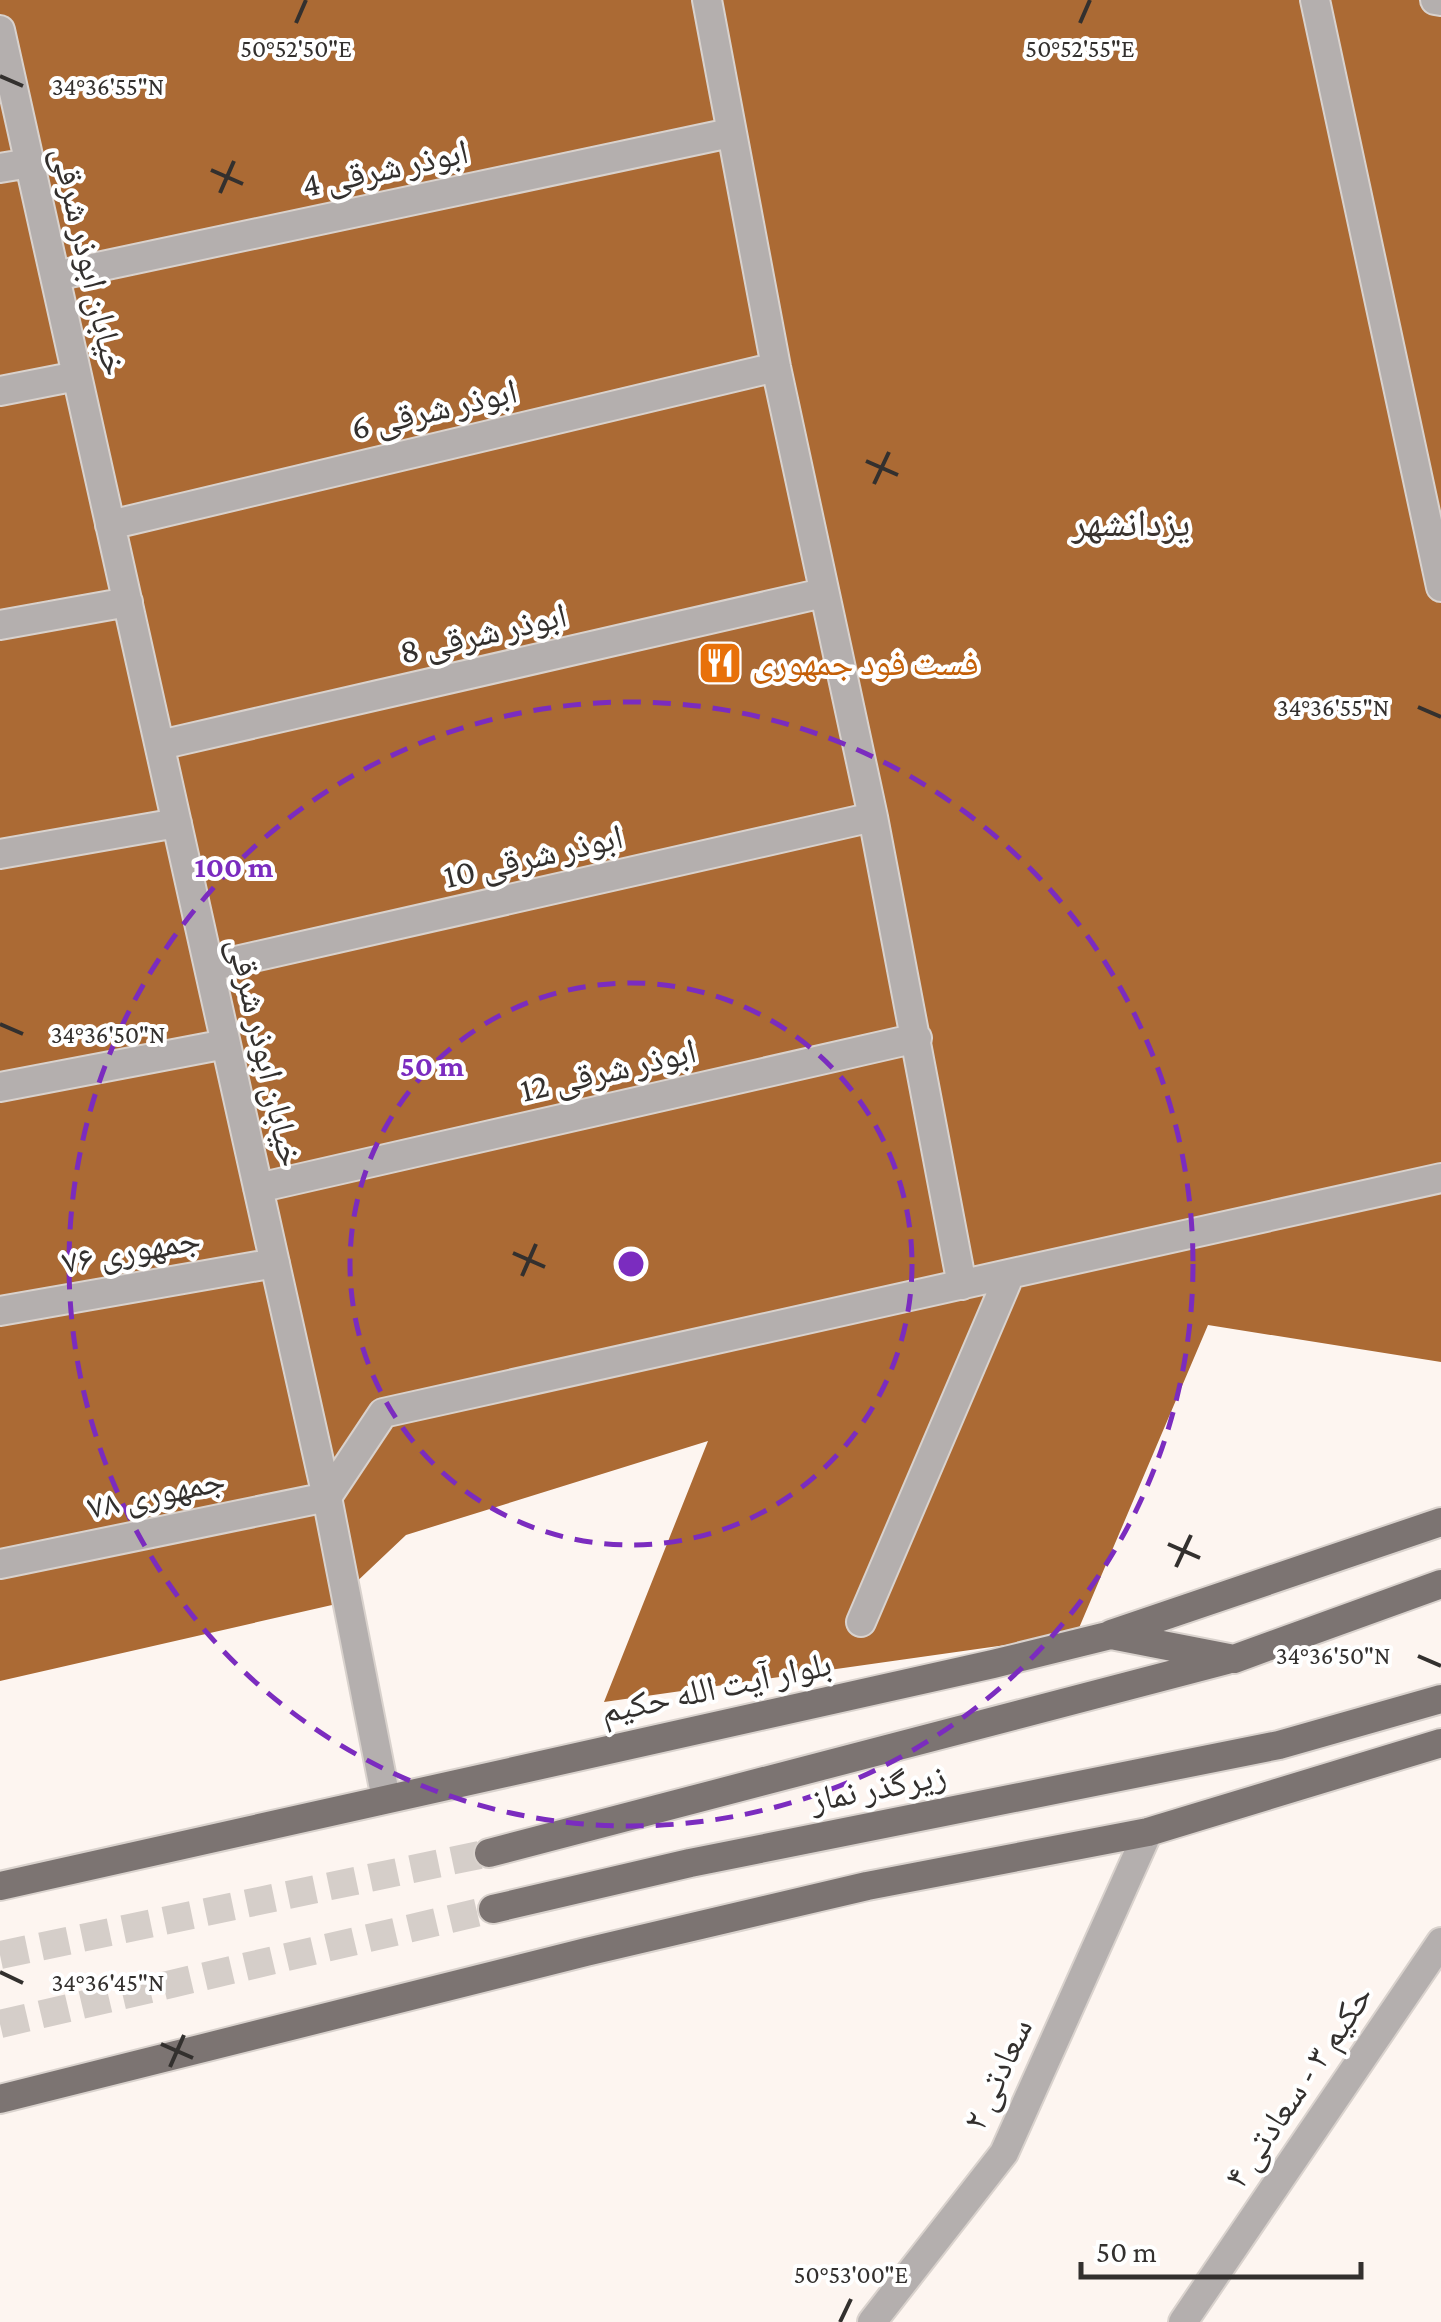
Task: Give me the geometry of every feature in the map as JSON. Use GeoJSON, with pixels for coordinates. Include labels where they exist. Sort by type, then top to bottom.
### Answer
{"type":"FeatureCollection","features":[{"type":"Feature","properties":{"kind":"main road"},"geometry":{"type":"LineString","coordinates":[[1111,1634],[1441,1522]]}},
{"type":"Feature","properties":{"kind":"main road"},"geometry":{"type":"LineString","coordinates":[[1234,1659],[1441,1584]]}},
{"type":"Feature","properties":{"kind":"main road","name":"بلوار آیت الله حکیم"},"geometry":{"type":"LineString","coordinates":[[0,1886],[993,1664],[1111,1634],[1234,1659]]}},
{"type":"Feature","properties":{"kind":"main road","name":"زیرگذر نماز"},"geometry":{"type":"LineString","coordinates":[[489,1853],[1234,1659]]}},
{"type":"Feature","properties":{"kind":"main road","name":"زیرگذر نماز"},"geometry":{"type":"LineString","coordinates":[[493,1910],[709,1859],[1279,1745],[1441,1699]]}},
{"type":"Feature","properties":{"kind":"main road"},"geometry":{"type":"LineString","coordinates":[[4,2095],[867,1886],[1148,1832],[1441,1743]]}},
{"type":"Feature","properties":{"kind":"street"},"geometry":{"type":"LineString","coordinates":[[707,0],[776,367],[917,1038],[962,1285]]}},
{"type":"Feature","properties":{"kind":"street"},"geometry":{"type":"LineString","coordinates":[[1315,0],[1441,587]]}},
{"type":"Feature","properties":{"kind":"street","name":"خیابان ابوذر شرقی"},"geometry":{"type":"LineString","coordinates":[[0,30],[327,1497],[386,1799]]}},
{"type":"Feature","properties":{"kind":"street","name":"ابوذر شرقی 4"},"geometry":{"type":"LineString","coordinates":[[55,276],[730,134]]}},
{"type":"Feature","properties":{"kind":"street"},"geometry":{"type":"LineString","coordinates":[[0,168],[30,162]]}},
{"type":"Feature","properties":{"kind":"street","name":"ابوذر شرقی 6"},"geometry":{"type":"LineString","coordinates":[[110,525],[776,367]]}},
{"type":"Feature","properties":{"kind":"street"},"geometry":{"type":"LineString","coordinates":[[0,392],[77,376]]}},
{"type":"Feature","properties":{"kind":"street","name":"ابوذر شرقی 8"},"geometry":{"type":"LineString","coordinates":[[160,746],[823,593]]}},
{"type":"Feature","properties":{"kind":"street"},"geometry":{"type":"LineString","coordinates":[[0,625],[128,602]]}},
{"type":"Feature","properties":{"kind":"street","name":"ابوذر شرقی 10"},"geometry":{"type":"LineString","coordinates":[[209,968],[873,818]]}},
{"type":"Feature","properties":{"kind":"street"},"geometry":{"type":"LineString","coordinates":[[0,854],[176,823]]}},
{"type":"Feature","properties":{"kind":"street","name":"ابوذر شرقی 12"},"geometry":{"type":"LineString","coordinates":[[258,1188],[917,1038]]}},
{"type":"Feature","properties":{"kind":"street"},"geometry":{"type":"LineString","coordinates":[[0,1087],[226,1044]]}},
{"type":"Feature","properties":{"kind":"street"},"geometry":{"type":"LineString","coordinates":[[327,1497],[383,1413],[1441,1178]]}},
{"type":"Feature","properties":{"kind":"street","name":"جمهوری ۷۶"},"geometry":{"type":"LineString","coordinates":[[0,1311],[275,1263]]}},
{"type":"Feature","properties":{"kind":"street"},"geometry":{"type":"LineString","coordinates":[[861,1622],[1010,1274]]}},
{"type":"Feature","properties":{"kind":"street","name":"جمهوری ۷۸"},"geometry":{"type":"LineString","coordinates":[[0,1564],[327,1497]]}},
{"type":"Feature","properties":{"kind":"street","name":"سعادتی ۲"},"geometry":{"type":"LineString","coordinates":[[872,2322],[1004,2153],[1148,1832]]}},
{"type":"Feature","properties":{"kind":"street","name":"حکیم ۳ - سعادتی ۴"},"geometry":{"type":"LineString","coordinates":[[1183,2322],[1441,1942]]}},
{"type":"Feature","properties":{"kind":"building","name":"فست فود جمهوری"},"geometry":{"type":"Polygon","coordinates":[[[0,0],[1441,0],[1441,1362],[1208,1325],[1076,1635],[604,1702],[708,1441],[406,1535],[332,1605],[0,1681],[0,0]]]}},
{"type":"Feature","properties":{"kind":"tunnel"},"geometry":{"type":"LineString","coordinates":[[0,1955],[489,1853]]}},
{"type":"Feature","properties":{"kind":"tunnel"},"geometry":{"type":"LineString","coordinates":[[0,2024],[493,1909]]}},
{"type":"Feature","properties":{"kind":"place","name":"فست فود جمهوری"},"geometry":{"type":"Point","coordinates":[720,663]}},
{"type":"Feature","properties":{"kind":"district","name":"یزدانشهر"},"geometry":{"type":"Point","coordinates":[1131,523]}}]}
